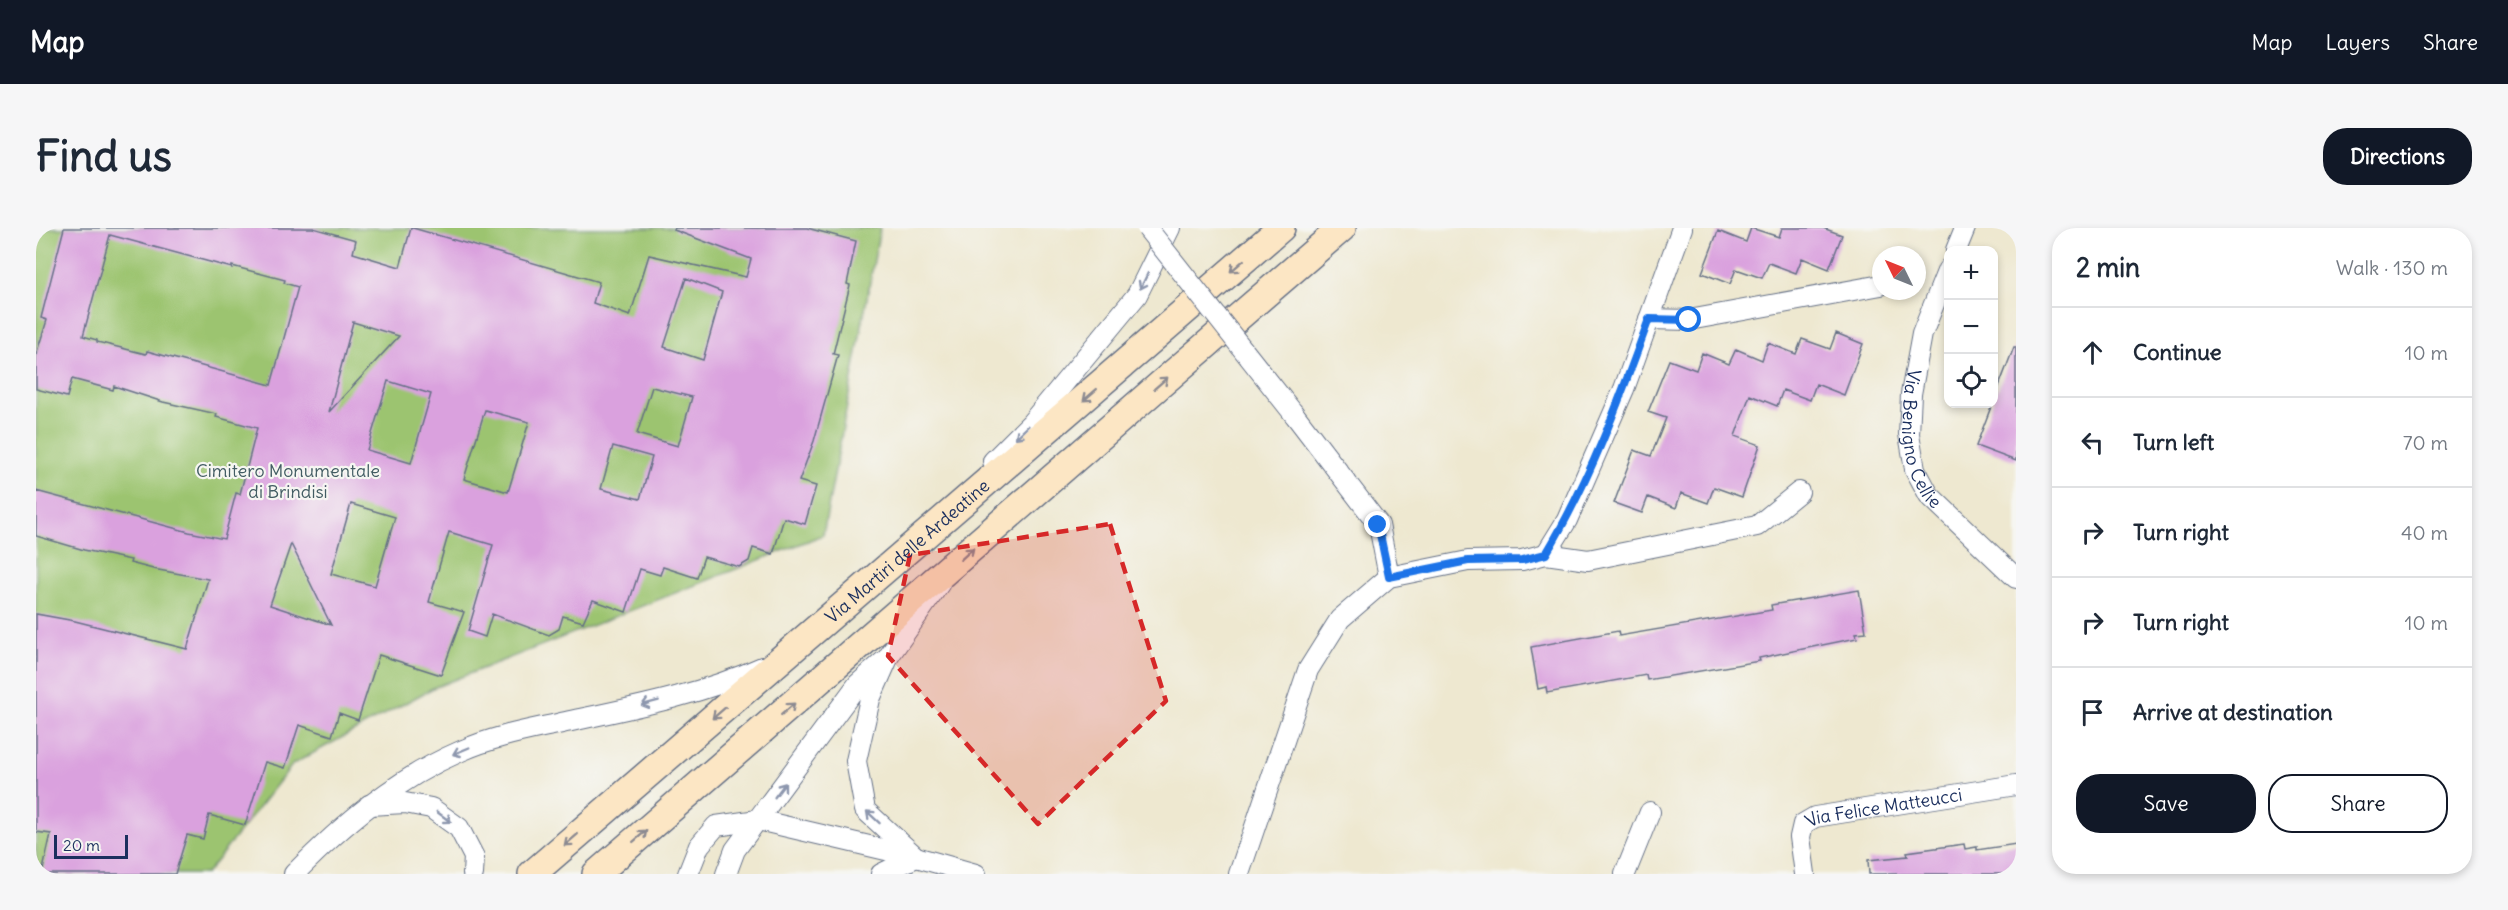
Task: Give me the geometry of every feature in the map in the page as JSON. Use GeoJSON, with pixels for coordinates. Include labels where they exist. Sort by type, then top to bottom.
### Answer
{"type":"FeatureCollection","features":[{"type":"Feature","properties":{"kind":"street"},"geometry":{"type":"LineString","coordinates":[[1147,228],[1294,414],[1378,525],[1389,577]]}},
{"type":"Feature","properties":{"kind":"street"},"geometry":{"type":"LineString","coordinates":[[910,549],[950,502],[1031,423],[1137,295],[1170,228]]}},
{"type":"Feature","properties":{"kind":"street","name":"Via Martiri delle Ardeatine"},"geometry":{"type":"LineString","coordinates":[[532,874],[1281,228]]}},
{"type":"Feature","properties":{"kind":"street"},"geometry":{"type":"LineString","coordinates":[[596,874],[1342,228]]}},
{"type":"Feature","properties":{"kind":"street"},"geometry":{"type":"LineString","coordinates":[[1546,554],[1567,520],[1624,389],[1682,228]]}},
{"type":"Feature","properties":{"kind":"street"},"geometry":{"type":"LineString","coordinates":[[1958,246],[1965,228]]}},
{"type":"Feature","properties":{"kind":"street","name":"Via Benigno Cellie"},"geometry":{"type":"LineString","coordinates":[[1944,278],[1922,334],[1911,394],[1909,434],[1915,469],[1929,495],[2016,578]]}},
{"type":"Feature","properties":{"kind":"street"},"geometry":{"type":"LineString","coordinates":[[1649,319],[1689,320],[1872,287]]}},
{"type":"Feature","properties":{"kind":"street"},"geometry":{"type":"LineString","coordinates":[[1239,874],[1308,670],[1340,619],[1389,577],[1468,561],[1522,560],[1546,554],[1588,560],[1757,526],[1799,492]]}},
{"type":"Feature","properties":{"kind":"street"},"geometry":{"type":"LineString","coordinates":[[726,874],[735,850],[858,684],[889,656],[926,606],[946,573]]}},
{"type":"Feature","properties":{"kind":"street"},"geometry":{"type":"LineString","coordinates":[[889,656],[870,699],[856,761],[866,810],[916,856]]}},
{"type":"Feature","properties":{"kind":"street"},"geometry":{"type":"LineString","coordinates":[[294,874],[327,841],[369,805],[415,774],[462,750],[507,735],[725,684],[784,657]]}},
{"type":"Feature","properties":{"kind":"street","name":"Via Felice Matteucci"},"geometry":{"type":"LineString","coordinates":[[1805,874],[1800,837],[1803,824],[1815,817],[2016,785]]}},
{"type":"Feature","properties":{"kind":"street"},"geometry":{"type":"LineString","coordinates":[[369,805],[405,803],[431,808],[459,828],[474,857],[473,874]]}},
{"type":"Feature","properties":{"kind":"street"},"geometry":{"type":"LineString","coordinates":[[1625,874],[1650,812]]}},
{"type":"Feature","properties":{"kind":"street"},"geometry":{"type":"LineString","coordinates":[[688,874],[699,846],[716,826],[758,820],[916,856],[976,874]]}},
{"type":"Feature","properties":{"kind":"street"},"geometry":{"type":"LineString","coordinates":[[881,874],[916,856]]}},
{"type":"Feature","properties":{"kind":"highlighted area"},"geometry":{"type":"Polygon","coordinates":[[[1110,524],[1166,701],[1038,824],[888,656],[910,555],[1110,524]]]}},
{"type":"Feature","properties":{"kind":"green space","name":"Cimitero Monumentale di Brindisi"},"geometry":{"type":"Polygon","coordinates":[[[36,228],[880,228],[823,535],[433,688],[293,764],[206,874],[36,874],[36,228]]]}},
{"type":"Feature","properties":{"kind":"building","name":"Cimitero Monumentale di Brindisi"},"geometry":{"type":"Polygon","coordinates":[[[64,228],[313,228],[356,240],[353,253],[400,267],[411,228],[413,228],[599,282],[593,303],[630,316],[649,255],[746,277],[751,259],[674,230],[675,228],[807,228],[856,241],[847,284],[850,285],[833,354],[838,355],[814,441],[799,481],[816,486],[805,524],[784,518],[773,554],[753,548],[749,561],[739,567],[704,557],[697,578],[663,567],[660,575],[640,569],[626,612],[593,600],[583,622],[563,616],[559,629],[549,635],[492,614],[485,637],[468,631],[493,545],[449,532],[429,602],[464,612],[441,675],[379,655],[358,720],[339,713],[332,736],[299,725],[285,768],[265,762],[245,825],[209,815],[203,839],[187,835],[175,874],[42,874],[51,834],[36,832],[36,614],[75,621],[187,649],[208,579],[153,569],[130,563],[131,560],[84,550],[36,536],[36,491],[189,532],[224,539],[236,493],[240,494],[257,428],[216,417],[217,414],[163,402],[114,386],[113,390],[72,379],[67,397],[36,389],[36,355],[47,320],[41,318],[64,228]],[[110,235],[83,336],[97,340],[97,342],[146,354],[147,351],[271,385],[298,287],[284,283],[285,280],[110,235]],[[686,278],[664,347],[703,360],[722,292],[686,278]],[[353,322],[329,412],[399,336],[353,322]],[[388,381],[367,450],[411,463],[431,394],[388,381]],[[652,387],[637,434],[678,446],[692,397],[652,387]],[[485,410],[464,479],[508,492],[529,422],[485,410]],[[613,446],[601,489],[640,499],[652,457],[613,446]],[[351,504],[331,574],[375,586],[395,517],[351,504]],[[291,544],[270,605],[331,625],[291,544]]]}},
{"type":"Feature","properties":{"kind":"building"},"geometry":{"type":"Polygon","coordinates":[[[1751,228],[1779,237],[1782,228],[1823,228],[1842,235],[1829,269],[1802,258],[1796,273],[1769,263],[1762,278],[1736,269],[1730,284],[1702,273],[1718,231],[1746,242],[1751,228]]]}},
{"type":"Feature","properties":{"kind":"building"},"geometry":{"type":"Polygon","coordinates":[[[1836,333],[1863,344],[1844,395],[1816,384],[1810,400],[1783,390],[1777,406],[1750,395],[1735,436],[1760,445],[1742,497],[1714,487],[1708,503],[1681,493],[1676,508],[1648,497],[1642,513],[1614,503],[1634,450],[1651,456],[1666,418],[1648,412],[1669,360],[1696,370],[1702,353],[1729,364],[1736,349],[1762,360],[1768,343],[1796,354],[1802,339],[1830,349],[1836,333]]]}},
{"type":"Feature","properties":{"kind":"building"},"geometry":{"type":"Polygon","coordinates":[[[2014,347],[2016,347],[2016,461],[1976,446],[1991,408],[1998,408],[1998,389],[2014,347]]]}},
{"type":"Feature","properties":{"kind":"building"},"geometry":{"type":"Polygon","coordinates":[[[1859,590],[1866,632],[1856,633],[1857,638],[1759,658],[1760,661],[1647,680],[1646,675],[1547,693],[1546,687],[1538,689],[1531,647],[1618,631],[1619,636],[1772,610],[1771,605],[1859,590]]]}},
{"type":"Feature","properties":{"kind":"building"},"geometry":{"type":"Polygon","coordinates":[[[1964,844],[1965,849],[1977,847],[1977,850],[2016,844],[2016,874],[1869,874],[1868,860],[1908,856],[1907,852],[1964,844]]]}},
{"type":"Feature","properties":{"kind":"route"},"geometry":{"type":"LineString","coordinates":[[1378,525],[1389,577],[1468,561],[1522,560],[1546,554],[1567,520],[1624,389],[1649,319],[1689,320]]}}]}
